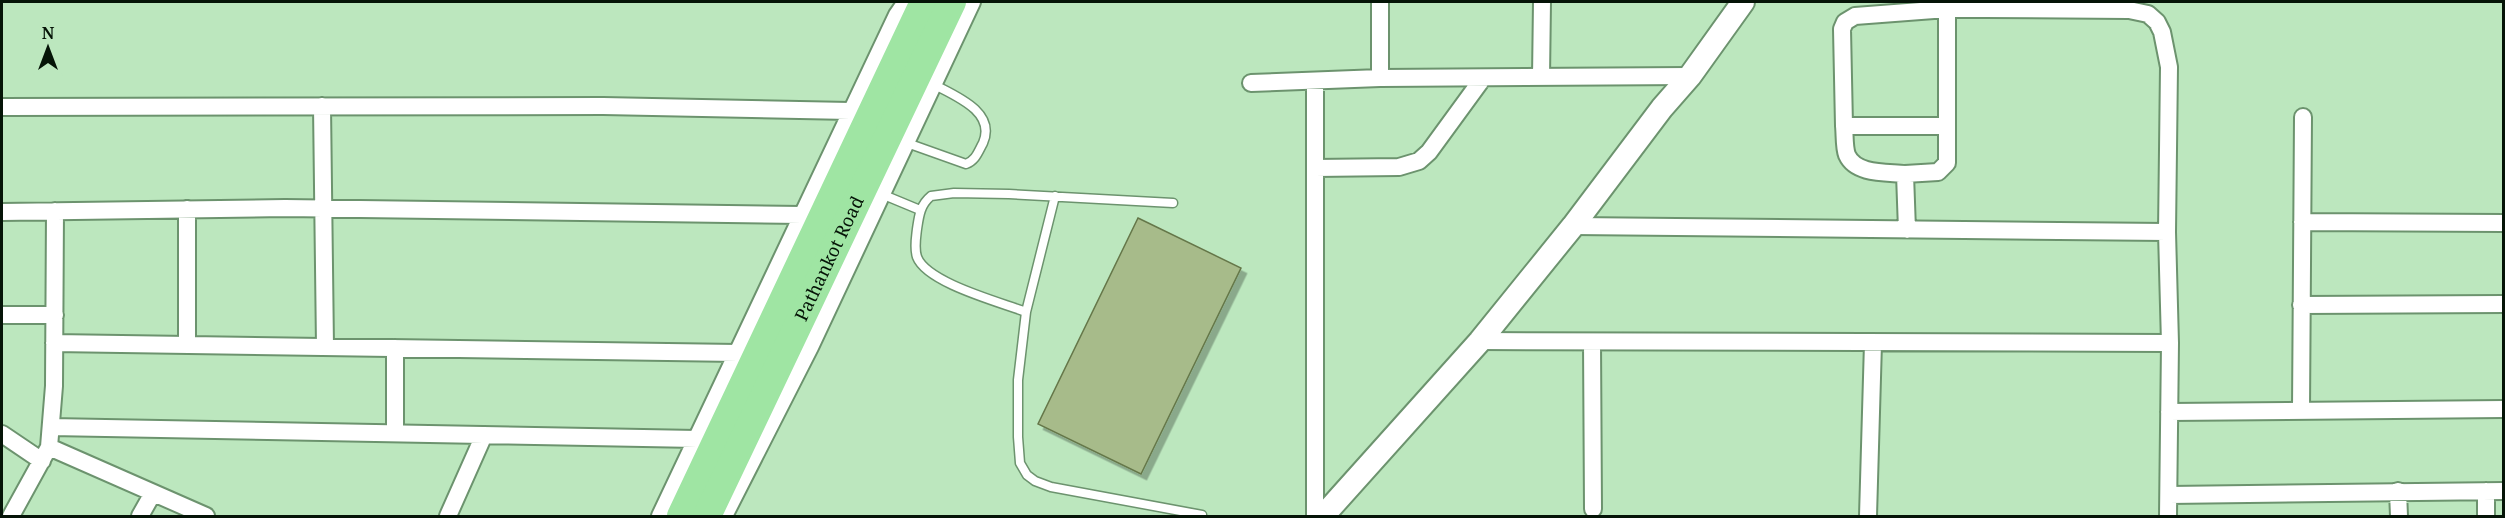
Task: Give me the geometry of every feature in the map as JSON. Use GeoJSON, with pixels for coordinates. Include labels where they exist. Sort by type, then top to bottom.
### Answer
{"type":"FeatureCollection","features":[{"type":"Feature","properties":{"kind":"highway"},"geometry":{"type":"LineString","coordinates":[[681,516],[924,2]]}},
{"type":"Feature","properties":{"kind":"highway","name":"Pathankot Road"},"geometry":{"type":"LineString","coordinates":[[707,516],[873,191],[925,81],[952,2]]}},
{"type":"Feature","properties":{"kind":"street"},"geometry":{"type":"LineString","coordinates":[[660,516],[850,111],[897,15],[906,2]]}},
{"type":"Feature","properties":{"kind":"street"},"geometry":{"type":"LineString","coordinates":[[724,516],[810,346],[873,191],[906,143],[925,81],[972,2]]}},
{"type":"Feature","properties":{"kind":"street"},"geometry":{"type":"LineString","coordinates":[[1380,2],[1380,78]]}},
{"type":"Feature","properties":{"kind":"street"},"geometry":{"type":"LineString","coordinates":[[1541,77],[1542,2]]}},
{"type":"Feature","properties":{"kind":"street"},"geometry":{"type":"LineString","coordinates":[[1323,516],[1480,341],[1573,226],[1662,108],[1690,76],[1743,2]]}},
{"type":"Feature","properties":{"kind":"street"},"geometry":{"type":"LineString","coordinates":[[1947,9],[1947,163],[1938,172],[1905,174],[1867,170],[1853,164],[1846,153],[1842,29],[1845,22],[1855,16],[1985,5],[2129,10],[2148,14],[2157,22],[2162,32],[2169,67],[2167,232],[2170,343],[2169,516]]}},
{"type":"Feature","properties":{"kind":"street"},"geometry":{"type":"LineString","coordinates":[[1251,83],[1380,78],[1690,76]]}},
{"type":"Feature","properties":{"kind":"street"},"geometry":{"type":"LineString","coordinates":[[1315,168],[1400,167],[1419,161],[1429,152],[1483,78]]}},
{"type":"Feature","properties":{"kind":"street"},"geometry":{"type":"LineString","coordinates":[[1315,82],[1315,516]]}},
{"type":"Feature","properties":{"kind":"street"},"geometry":{"type":"LineString","coordinates":[[2,106],[603,106],[850,111]]}},
{"type":"Feature","properties":{"kind":"street"},"geometry":{"type":"LineString","coordinates":[[322,106],[325,347]]}},
{"type":"Feature","properties":{"kind":"street"},"geometry":{"type":"LineString","coordinates":[[2301,411],[2303,117]]}},
{"type":"Feature","properties":{"kind":"street"},"geometry":{"type":"LineString","coordinates":[[1844,126],[1947,126]]}},
{"type":"Feature","properties":{"kind":"street"},"geometry":{"type":"LineString","coordinates":[[1905,174],[1907,230]]}},
{"type":"Feature","properties":{"kind":"street"},"geometry":{"type":"LineString","coordinates":[[187,345],[188,209]]}},
{"type":"Feature","properties":{"kind":"street"},"geometry":{"type":"LineString","coordinates":[[2,212],[324,209],[802,215]]}},
{"type":"Feature","properties":{"kind":"street"},"geometry":{"type":"LineString","coordinates":[[10,516],[46,454],[51,427],[55,315],[55,211]]}},
{"type":"Feature","properties":{"kind":"street"},"geometry":{"type":"LineString","coordinates":[[2302,222],[2504,223]]}},
{"type":"Feature","properties":{"kind":"street"},"geometry":{"type":"LineString","coordinates":[[1573,226],[2167,232]]}},
{"type":"Feature","properties":{"kind":"street"},"geometry":{"type":"LineString","coordinates":[[2301,305],[2504,304]]}},
{"type":"Feature","properties":{"kind":"street"},"geometry":{"type":"LineString","coordinates":[[2,315],[55,315]]}},
{"type":"Feature","properties":{"kind":"street"},"geometry":{"type":"LineString","coordinates":[[1480,341],[2170,343]]}},
{"type":"Feature","properties":{"kind":"street"},"geometry":{"type":"LineString","coordinates":[[1592,342],[1593,509]]}},
{"type":"Feature","properties":{"kind":"street"},"geometry":{"type":"LineString","coordinates":[[1868,516],[1874,343]]}},
{"type":"Feature","properties":{"kind":"street"},"geometry":{"type":"LineString","coordinates":[[54,344],[738,353]]}},
{"type":"Feature","properties":{"kind":"street"},"geometry":{"type":"LineString","coordinates":[[395,348],[395,434]]}},
{"type":"Feature","properties":{"kind":"street"},"geometry":{"type":"LineString","coordinates":[[2169,412],[2504,409]]}},
{"type":"Feature","properties":{"kind":"street"},"geometry":{"type":"LineString","coordinates":[[51,427],[698,439]]}},
{"type":"Feature","properties":{"kind":"street"},"geometry":{"type":"LineString","coordinates":[[2,434],[46,454],[153,493],[206,516]]}},
{"type":"Feature","properties":{"kind":"street"},"geometry":{"type":"LineString","coordinates":[[448,516],[484,435]]}},
{"type":"Feature","properties":{"kind":"street"},"geometry":{"type":"LineString","coordinates":[[2398,491],[2399,516]]}},
{"type":"Feature","properties":{"kind":"street"},"geometry":{"type":"LineString","coordinates":[[2486,491],[2486,516]]}},
{"type":"Feature","properties":{"kind":"street"},"geometry":{"type":"LineString","coordinates":[[2169,495],[2504,491]]}},
{"type":"Feature","properties":{"kind":"street"},"geometry":{"type":"LineString","coordinates":[[140,516],[153,493]]}},
{"type":"Feature","properties":{"kind":"lane"},"geometry":{"type":"LineString","coordinates":[[906,143],[961,164],[973,161],[987,129],[982,117],[974,108],[925,81]]}},
{"type":"Feature","properties":{"kind":"lane"},"geometry":{"type":"LineString","coordinates":[[873,191],[920,210]]}},
{"type":"Feature","properties":{"kind":"lane"},"geometry":{"type":"LineString","coordinates":[[1026,312],[936,276],[923,266],[917,256],[915,242],[920,210],[925,201],[939,194],[1055,196],[1173,203]]}},
{"type":"Feature","properties":{"kind":"lane"},"geometry":{"type":"LineString","coordinates":[[1055,196],[1026,312],[1018,380],[1020,463],[1027,475],[1051,487],[1202,516]]}},
{"type":"Feature","properties":{"kind":"building"},"geometry":{"type":"Polygon","coordinates":[[[1138,218],[1241,268],[1141,474],[1038,424],[1138,218]]]}}]}
